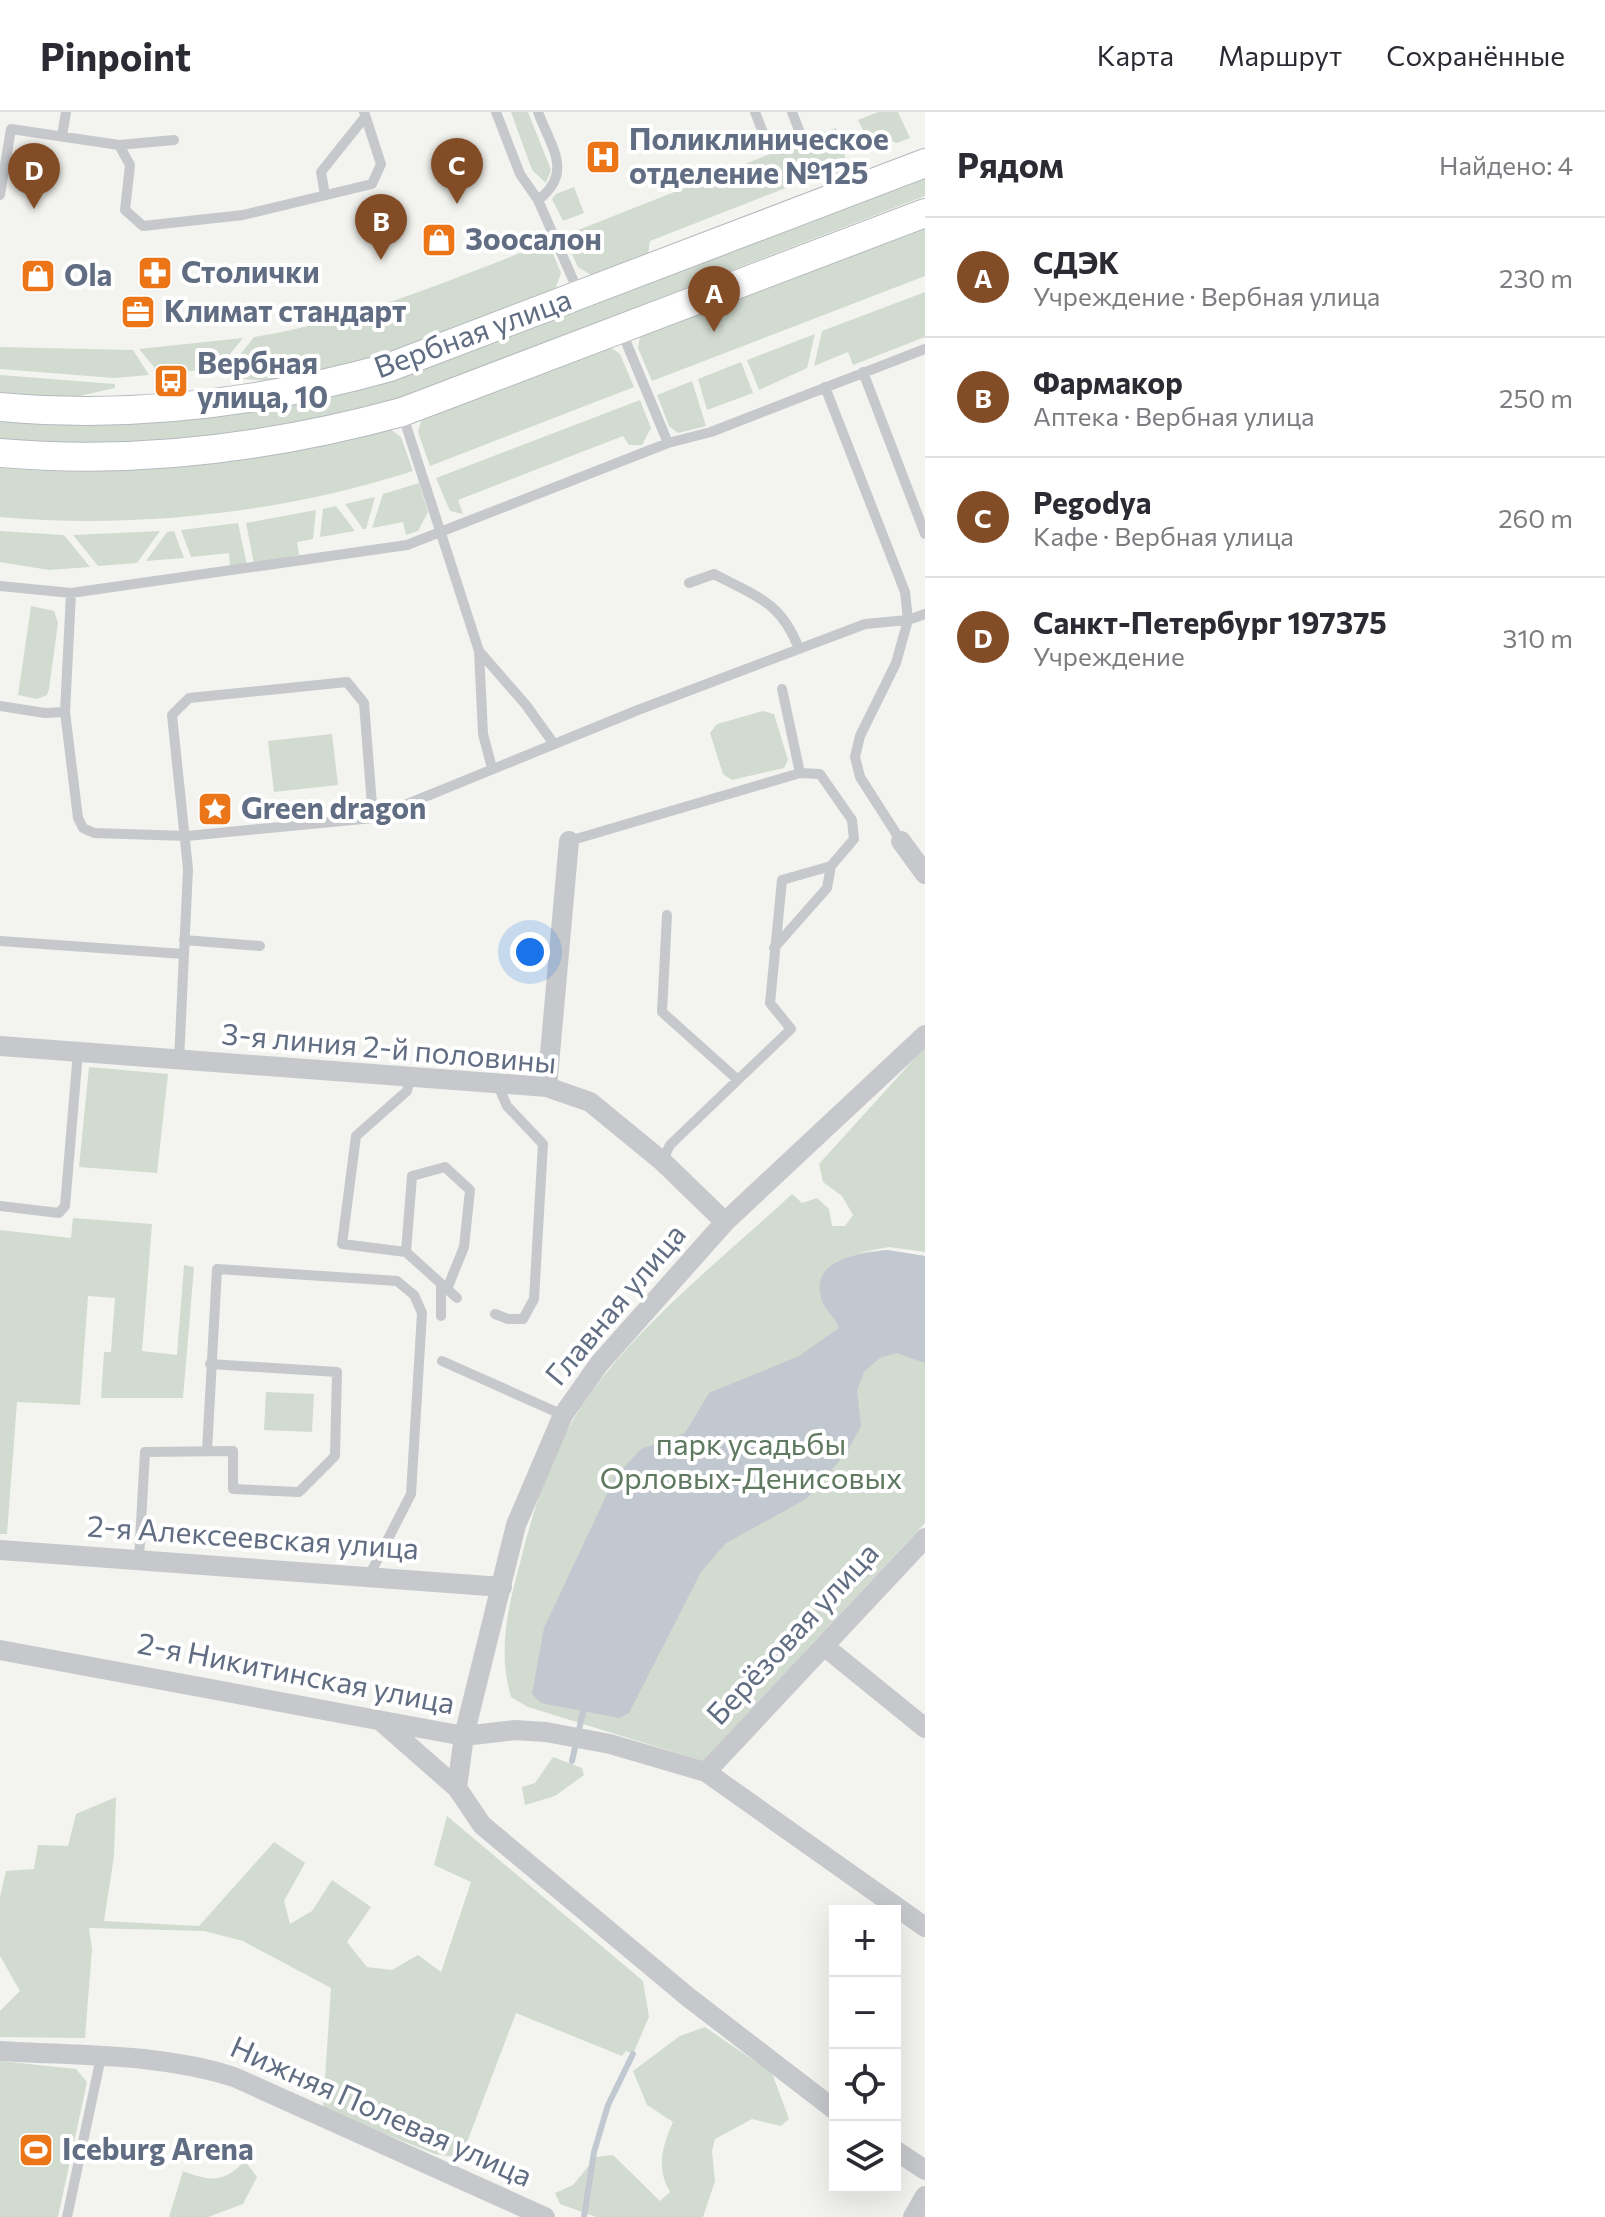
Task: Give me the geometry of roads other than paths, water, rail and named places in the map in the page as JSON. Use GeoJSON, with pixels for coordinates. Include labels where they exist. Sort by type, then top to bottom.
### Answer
{"type":"FeatureCollection","features":[{"type":"Feature","properties":{"kind":"main road","name":"Вербная улица"},"geometry":{"type":"LineString","coordinates":[[0,407],[106,413],[228,402],[310,389],[390,367],[925,163]]}},
{"type":"Feature","properties":{"kind":"main road","name":"Вербная улица"},"geometry":{"type":"LineString","coordinates":[[0,453],[106,459],[177,454],[296,438],[402,412],[925,213]]}},
{"type":"Feature","properties":{"kind":"street"},"geometry":{"type":"LineString","coordinates":[[547,1087],[569,841]]}},
{"type":"Feature","properties":{"kind":"street"},"geometry":{"type":"LineString","coordinates":[[901,841],[925,874]]}},
{"type":"Feature","properties":{"kind":"street","name":"Главная улица"},"geometry":{"type":"LineString","coordinates":[[464,1736],[516,1525],[563,1415],[599,1364],[725,1222],[925,1035]]}},
{"type":"Feature","properties":{"kind":"street","name":"3-я линия 2-й половины"},"geometry":{"type":"LineString","coordinates":[[0,1046],[547,1087],[590,1102],[662,1161],[725,1222]]}},
{"type":"Feature","properties":{"kind":"street","name":"Берёзовая улица"},"geometry":{"type":"LineString","coordinates":[[706,1772],[925,1538]]}},
{"type":"Feature","properties":{"kind":"street","name":"2-я Алексеевская улица"},"geometry":{"type":"LineString","coordinates":[[0,1550],[502,1587]]}},
{"type":"Feature","properties":{"kind":"street"},"geometry":{"type":"LineString","coordinates":[[824,1646],[925,1728]]}},
{"type":"Feature","properties":{"kind":"street","name":"2-я Никитинская улица"},"geometry":{"type":"LineString","coordinates":[[0,1650],[11,1649],[383,1723],[464,1736],[457,1788]]}},
{"type":"Feature","properties":{"kind":"street"},"geometry":{"type":"LineString","coordinates":[[383,1723],[457,1788],[482,1825],[688,1997],[829,2105]]}},
{"type":"Feature","properties":{"kind":"street"},"geometry":{"type":"LineString","coordinates":[[464,1736],[515,1730],[546,1732],[610,1744],[706,1772],[925,1927]]}},
{"type":"Feature","properties":{"kind":"street","name":"Нижняя Полевая улица"},"geometry":{"type":"LineString","coordinates":[[0,2051],[167,2061],[234,2077],[545,2217]]}},
{"type":"Feature","properties":{"kind":"street"},"geometry":{"type":"LineString","coordinates":[[901,2154],[925,2170]]}},
{"type":"Feature","properties":{"kind":"street"},"geometry":{"type":"LineString","coordinates":[[913,2217],[925,2196]]}},
{"type":"Feature","properties":{"kind":"lane"},"geometry":{"type":"LineString","coordinates":[[62,136],[66,112]]}},
{"type":"Feature","properties":{"kind":"lane"},"geometry":{"type":"LineString","coordinates":[[496,112],[520,174],[538,200],[580,295]]}},
{"type":"Feature","properties":{"kind":"lane"},"geometry":{"type":"LineString","coordinates":[[538,112],[559,171],[554,187],[538,200]]}},
{"type":"Feature","properties":{"kind":"lane"},"geometry":{"type":"LineString","coordinates":[[755,112],[766,140]]}},
{"type":"Feature","properties":{"kind":"lane"},"geometry":{"type":"LineString","coordinates":[[792,112],[802,138]]}},
{"type":"Feature","properties":{"kind":"lane"},"geometry":{"type":"LineString","coordinates":[[119,145],[130,165],[125,210],[143,226],[243,215],[372,184],[381,164],[365,114]]}},
{"type":"Feature","properties":{"kind":"lane"},"geometry":{"type":"LineString","coordinates":[[325,195],[321,172],[365,114]]}},
{"type":"Feature","properties":{"kind":"lane"},"geometry":{"type":"LineString","coordinates":[[0,195],[5,128],[119,145],[174,140]]}},
{"type":"Feature","properties":{"kind":"lane"},"geometry":{"type":"LineString","coordinates":[[621,328],[668,443]]}},
{"type":"Feature","properties":{"kind":"lane"},"geometry":{"type":"LineString","coordinates":[[0,586],[71,593],[381,550],[440,532],[668,443],[711,432],[925,349]]}},
{"type":"Feature","properties":{"kind":"lane"},"geometry":{"type":"LineString","coordinates":[[863,372],[925,534]]}},
{"type":"Feature","properties":{"kind":"lane"},"geometry":{"type":"LineString","coordinates":[[825,387],[905,592],[908,620],[896,663],[860,736],[855,757],[860,777],[901,841]]}},
{"type":"Feature","properties":{"kind":"lane"},"geometry":{"type":"LineString","coordinates":[[402,412],[479,651],[483,734],[492,768]]}},
{"type":"Feature","properties":{"kind":"lane"},"geometry":{"type":"LineString","coordinates":[[689,583],[714,574],[776,608],[791,627],[799,649]]}},
{"type":"Feature","properties":{"kind":"lane"},"geometry":{"type":"LineString","coordinates":[[71,593],[65,712],[78,818],[83,828],[94,833],[187,836],[373,818],[492,768],[865,624],[908,620],[925,614]]}},
{"type":"Feature","properties":{"kind":"lane"},"geometry":{"type":"LineString","coordinates":[[479,651],[536,716],[554,744]]}},
{"type":"Feature","properties":{"kind":"lane"},"geometry":{"type":"LineString","coordinates":[[179,1061],[187,836],[172,715],[189,698],[347,682],[364,703],[373,818]]}},
{"type":"Feature","properties":{"kind":"lane"},"geometry":{"type":"LineString","coordinates":[[782,689],[800,773]]}},
{"type":"Feature","properties":{"kind":"lane"},"geometry":{"type":"LineString","coordinates":[[0,706],[45,713],[65,712]]}},
{"type":"Feature","properties":{"kind":"lane"},"geometry":{"type":"LineString","coordinates":[[569,841],[800,773],[820,774],[852,820],[854,839],[831,866],[827,888],[773,949]]}},
{"type":"Feature","properties":{"kind":"lane"},"geometry":{"type":"LineString","coordinates":[[662,1161],[670,1145],[791,1029],[770,1003],[782,880],[831,866]]}},
{"type":"Feature","properties":{"kind":"lane"},"geometry":{"type":"LineString","coordinates":[[667,915],[662,1012],[738,1080]]}},
{"type":"Feature","properties":{"kind":"lane"},"geometry":{"type":"LineString","coordinates":[[184,940],[260,946]]}},
{"type":"Feature","properties":{"kind":"lane"},"geometry":{"type":"LineString","coordinates":[[0,941],[184,954]]}},
{"type":"Feature","properties":{"kind":"lane"},"geometry":{"type":"LineString","coordinates":[[0,1206],[59,1213],[65,1206],[78,1052]]}},
{"type":"Feature","properties":{"kind":"lane"},"geometry":{"type":"LineString","coordinates":[[410,1077],[407,1091],[356,1136],[342,1244],[406,1252],[457,1298]]}},
{"type":"Feature","properties":{"kind":"lane"},"geometry":{"type":"LineString","coordinates":[[495,1314],[508,1319],[523,1319],[534,1299],[543,1144],[507,1106],[497,1083]]}},
{"type":"Feature","properties":{"kind":"lane"},"geometry":{"type":"LineString","coordinates":[[406,1252],[412,1176],[445,1167],[470,1190],[464,1247],[444,1287],[441,1316]]}},
{"type":"Feature","properties":{"kind":"lane"},"geometry":{"type":"LineString","coordinates":[[207,1451],[217,1269],[397,1281],[414,1295],[422,1313],[411,1494],[369,1576]]}},
{"type":"Feature","properties":{"kind":"lane"},"geometry":{"type":"LineString","coordinates":[[442,1361],[563,1415]]}},
{"type":"Feature","properties":{"kind":"lane"},"geometry":{"type":"LineString","coordinates":[[139,1559],[145,1452],[233,1451],[233,1489],[299,1492],[335,1456],[337,1372],[210,1364]]}},
{"type":"Feature","properties":{"kind":"lane"},"geometry":{"type":"LineString","coordinates":[[67,2217],[101,2057]]}},
{"type":"Feature","properties":{"kind":"waterway"},"geometry":{"type":"LineString","coordinates":[[572,1761],[583,1712]]}},
{"type":"Feature","properties":{"kind":"waterway"},"geometry":{"type":"LineString","coordinates":[[584,2217],[594,2152],[608,2105],[633,2054]]}},
{"type":"Feature","properties":{"kind":"place","name":"Поликлиническое отделение №125"},"geometry":{"type":"Point","coordinates":[603,157]}},
{"type":"Feature","properties":{"kind":"place","name":"Pegodya"},"geometry":{"type":"Point","coordinates":[457,204]}},
{"type":"Feature","properties":{"kind":"place","name":"Санкт-Петербург 197375"},"geometry":{"type":"Point","coordinates":[34,209]}},
{"type":"Feature","properties":{"kind":"place","name":"Зоосалон"},"geometry":{"type":"Point","coordinates":[439,240]}},
{"type":"Feature","properties":{"kind":"place","name":"Фармакор"},"geometry":{"type":"Point","coordinates":[381,260]}},
{"type":"Feature","properties":{"kind":"place","name":"Столички"},"geometry":{"type":"Point","coordinates":[155,273]}},
{"type":"Feature","properties":{"kind":"place","name":"Ola"},"geometry":{"type":"Point","coordinates":[38,276]}},
{"type":"Feature","properties":{"kind":"place","name":"Климат стандарт"},"geometry":{"type":"Point","coordinates":[138,312]}},
{"type":"Feature","properties":{"kind":"place","name":"СДЭК"},"geometry":{"type":"Point","coordinates":[714,332]}},
{"type":"Feature","properties":{"kind":"place","name":"Вербная улица, 10"},"geometry":{"type":"Point","coordinates":[171,381]}},
{"type":"Feature","properties":{"kind":"place","name":"Green dragon"},"geometry":{"type":"Point","coordinates":[215,809]}},
{"type":"Feature","properties":{"kind":"place","name":"Iceburg Arena"},"geometry":{"type":"Point","coordinates":[36,2150]}},
{"type":"Feature","properties":{"kind":"park label","name":"парк усадьбы Орловых-Денисовых"},"geometry":{"type":"Point","coordinates":[751,1462]}}]}
